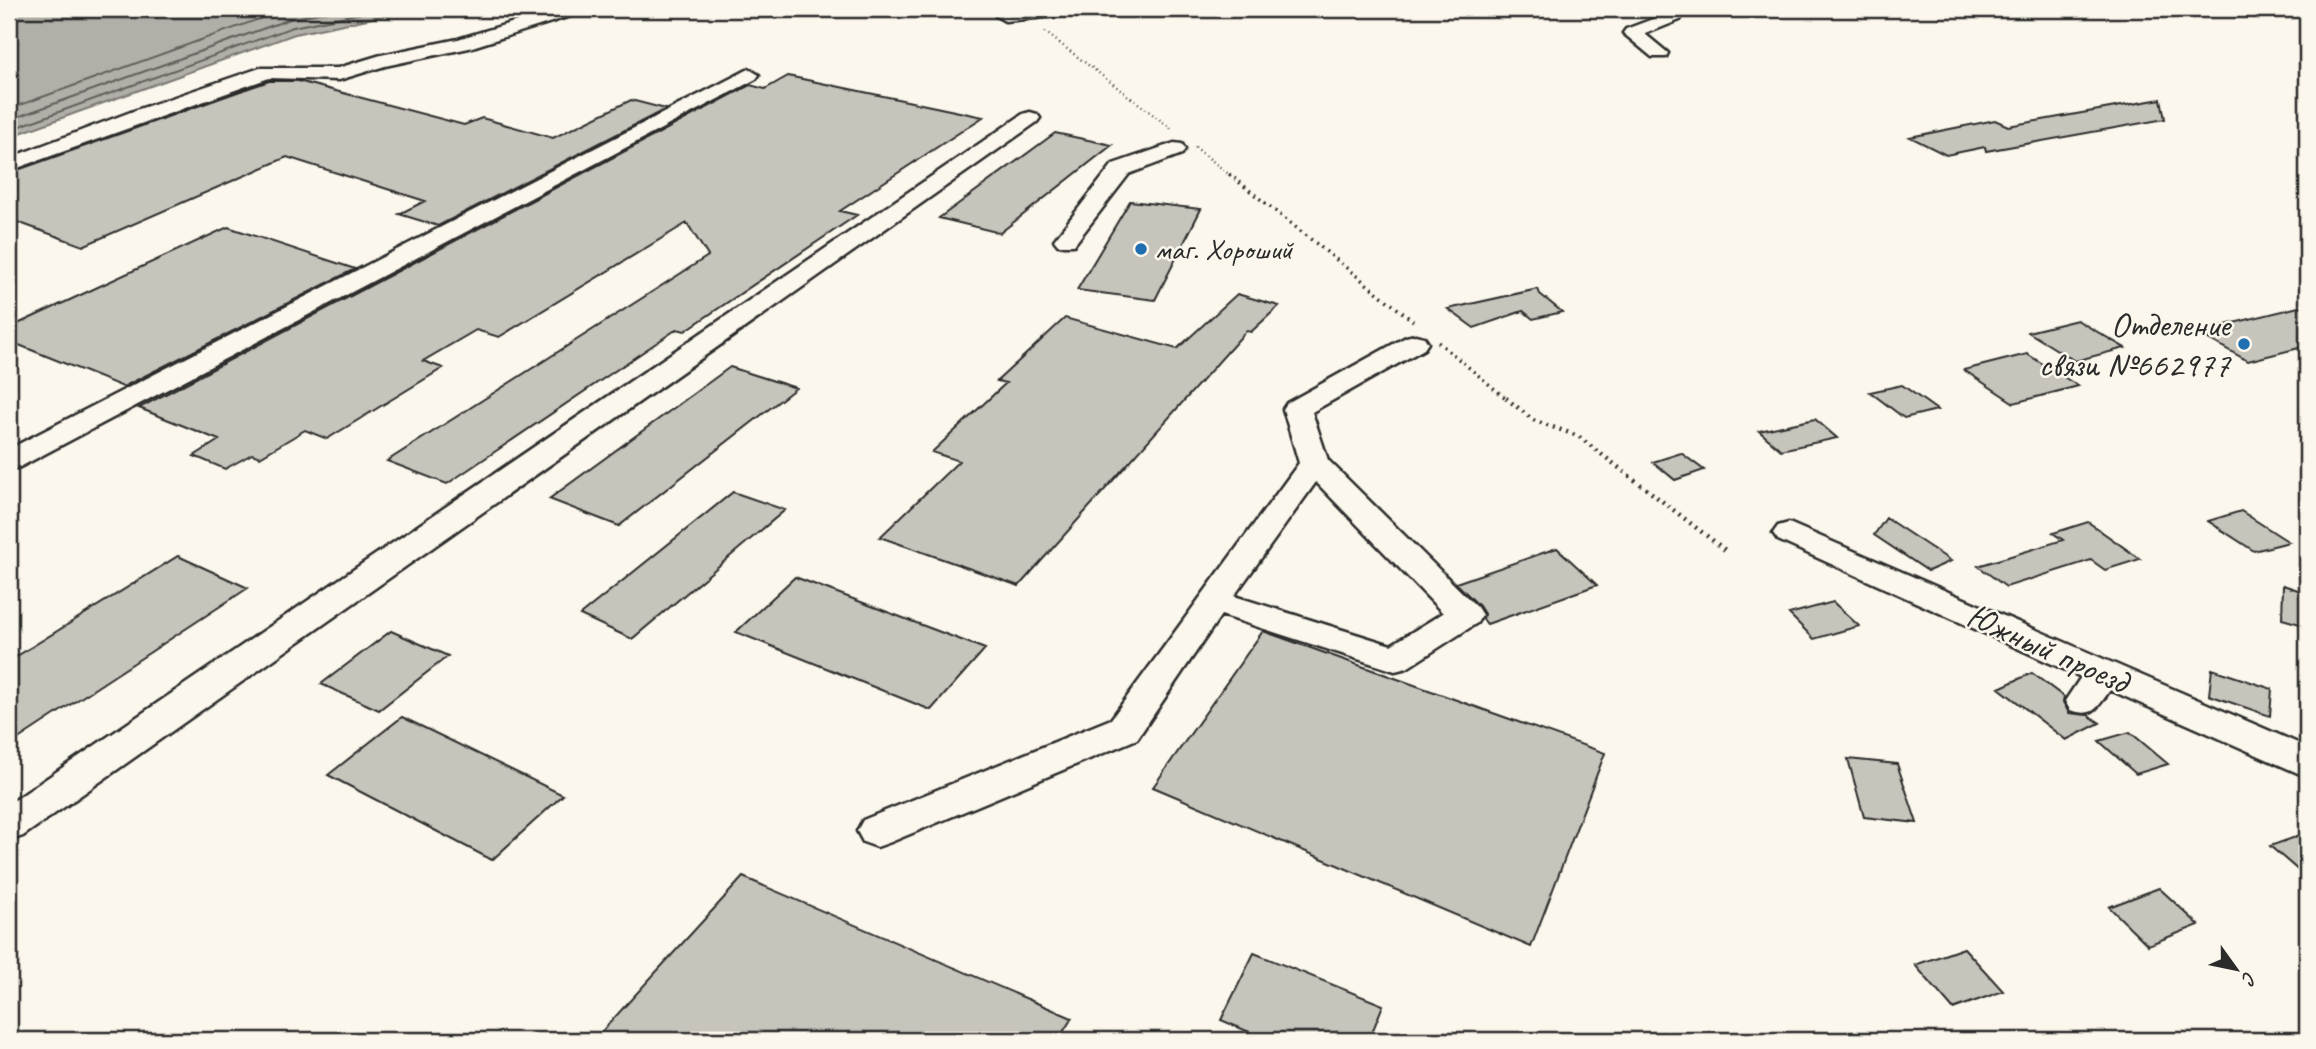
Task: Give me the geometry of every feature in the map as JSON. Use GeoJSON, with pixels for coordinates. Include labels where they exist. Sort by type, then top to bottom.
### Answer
{"type":"FeatureCollection","features":[{"type":"Feature","properties":{"kind":"street"},"geometry":{"type":"LineString","coordinates":[[9,166],[142,114],[267,72],[339,74],[381,61],[463,44],[574,9]]}},
{"type":"Feature","properties":{"kind":"street"},"geometry":{"type":"LineString","coordinates":[[1013,15],[1078,9]]}},
{"type":"Feature","properties":{"kind":"street"},"geometry":{"type":"LineString","coordinates":[[1659,54],[1632,33],[1674,16]]}},
{"type":"Feature","properties":{"kind":"street"},"geometry":{"type":"LineString","coordinates":[[9,461],[749,75]]}},
{"type":"Feature","properties":{"kind":"street"},"geometry":{"type":"LineString","coordinates":[[9,825],[1030,118]]}},
{"type":"Feature","properties":{"kind":"street"},"geometry":{"type":"LineString","coordinates":[[1066,240],[1121,169],[1178,140]]}},
{"type":"Feature","properties":{"kind":"street"},"geometry":{"type":"LineString","coordinates":[[1213,601],[1395,659],[1465,615],[1314,463],[1297,409],[1421,335]]}},
{"type":"Feature","properties":{"kind":"street"},"geometry":{"type":"LineString","coordinates":[[877,831],[1124,729],[1314,463]]}},
{"type":"Feature","properties":{"kind":"street","name":"Южный проезд"},"geometry":{"type":"LineString","coordinates":[[1789,533],[2307,763]]}},
{"type":"Feature","properties":{"kind":"street"},"geometry":{"type":"LineString","coordinates":[[2083,701],[2104,673]]}},
{"type":"Feature","properties":{"kind":"path"},"geometry":{"type":"LineString","coordinates":[[1013,15],[1178,140],[1421,335],[1533,420],[1578,436],[1725,550]]}},
{"type":"Feature","properties":{"kind":"water"},"geometry":{"type":"Polygon","coordinates":[[[9,9],[416,9],[295,34],[9,137],[9,9]]]}},
{"type":"Feature","properties":{"kind":"building"},"geometry":{"type":"Polygon","coordinates":[[[788,76],[983,117],[840,211],[857,215],[685,331],[677,329],[447,484],[387,461],[708,256],[687,223],[499,337],[476,330],[423,361],[443,368],[327,439],[305,430],[260,457],[252,454],[225,469],[194,456],[219,440],[139,408],[750,85],[765,89],[788,76]]]}},
{"type":"Feature","properties":{"kind":"building"},"geometry":{"type":"Polygon","coordinates":[[[269,81],[298,81],[464,125],[482,118],[553,138],[631,100],[666,109],[438,226],[399,214],[425,201],[287,157],[83,246],[9,219],[9,173],[269,81]]]}},
{"type":"Feature","properties":{"kind":"building"},"geometry":{"type":"Polygon","coordinates":[[[2161,99],[2165,119],[1986,151],[1985,147],[1946,155],[1910,137],[1995,120],[2008,126],[2161,99]]]}},
{"type":"Feature","properties":{"kind":"building"},"geometry":{"type":"Polygon","coordinates":[[[1055,133],[1112,145],[1000,233],[939,218],[1055,133]]]}},
{"type":"Feature","properties":{"kind":"building","name":"маг. Хороший"},"geometry":{"type":"Polygon","coordinates":[[[1130,201],[1201,209],[1155,300],[1077,290],[1130,201]]]}},
{"type":"Feature","properties":{"kind":"building"},"geometry":{"type":"Polygon","coordinates":[[[228,227],[355,269],[123,387],[9,341],[9,328],[228,227]]]}},
{"type":"Feature","properties":{"kind":"building"},"geometry":{"type":"Polygon","coordinates":[[[1538,289],[1540,294],[1562,312],[1533,319],[1523,311],[1474,328],[1448,309],[1538,289]]]}},
{"type":"Feature","properties":{"kind":"building"},"geometry":{"type":"Polygon","coordinates":[[[1237,294],[1279,306],[1251,332],[1246,331],[1019,586],[880,537],[959,461],[932,452],[1006,383],[997,381],[1065,318],[1177,349],[1237,294]]]}},
{"type":"Feature","properties":{"kind":"building"},"geometry":{"type":"Polygon","coordinates":[[[2307,305],[2307,346],[2248,361],[2196,332],[2307,305]]]}},
{"type":"Feature","properties":{"kind":"building"},"geometry":{"type":"Polygon","coordinates":[[[2077,320],[2125,348],[2075,361],[2028,332],[2077,320]]]}},
{"type":"Feature","properties":{"kind":"building"},"geometry":{"type":"Polygon","coordinates":[[[2027,354],[2078,386],[2014,403],[1964,370],[2027,354]]]}},
{"type":"Feature","properties":{"kind":"building"},"geometry":{"type":"Polygon","coordinates":[[[730,367],[796,388],[619,526],[549,499],[730,367]]]}},
{"type":"Feature","properties":{"kind":"building"},"geometry":{"type":"Polygon","coordinates":[[[1902,385],[1937,410],[1904,418],[1870,392],[1902,385]]]}},
{"type":"Feature","properties":{"kind":"building"},"geometry":{"type":"Polygon","coordinates":[[[1815,419],[1837,438],[1781,450],[1759,431],[1815,419]]]}},
{"type":"Feature","properties":{"kind":"building"},"geometry":{"type":"Polygon","coordinates":[[[1681,453],[1704,470],[1675,480],[1653,462],[1681,453]]]}},
{"type":"Feature","properties":{"kind":"building"},"geometry":{"type":"Polygon","coordinates":[[[733,492],[785,510],[632,639],[580,615],[733,492]]]}},
{"type":"Feature","properties":{"kind":"building"},"geometry":{"type":"Polygon","coordinates":[[[2241,511],[2289,542],[2254,551],[2208,521],[2241,511]]]}},
{"type":"Feature","properties":{"kind":"building"},"geometry":{"type":"Polygon","coordinates":[[[1886,518],[1951,561],[1928,571],[1874,535],[1886,518]]]}},
{"type":"Feature","properties":{"kind":"building"},"geometry":{"type":"Polygon","coordinates":[[[2088,522],[2140,559],[2105,570],[2091,560],[2006,587],[1978,566],[2063,540],[2053,533],[2088,522]]]}},
{"type":"Feature","properties":{"kind":"building"},"geometry":{"type":"Polygon","coordinates":[[[1557,548],[1597,585],[1487,624],[1479,606],[1456,583],[1557,548]]]}},
{"type":"Feature","properties":{"kind":"building"},"geometry":{"type":"Polygon","coordinates":[[[178,556],[248,588],[9,745],[9,661],[178,556]]]}},
{"type":"Feature","properties":{"kind":"building"},"geometry":{"type":"Polygon","coordinates":[[[795,577],[985,649],[931,710],[736,632],[795,577]]]}},
{"type":"Feature","properties":{"kind":"building"},"geometry":{"type":"Polygon","coordinates":[[[2283,585],[2307,593],[2307,626],[2282,619],[2283,585]]]}},
{"type":"Feature","properties":{"kind":"building"},"geometry":{"type":"Polygon","coordinates":[[[1833,602],[1859,626],[1814,639],[1789,614],[1833,602]]]}},
{"type":"Feature","properties":{"kind":"building"},"geometry":{"type":"Polygon","coordinates":[[[391,631],[448,656],[379,710],[321,684],[391,631]]]}},
{"type":"Feature","properties":{"kind":"building"},"geometry":{"type":"Polygon","coordinates":[[[1263,631],[1605,753],[1531,947],[1153,787],[1263,631]]]}},
{"type":"Feature","properties":{"kind":"building"},"geometry":{"type":"Polygon","coordinates":[[[2212,669],[2272,689],[2270,716],[2209,695],[2212,669]]]}},
{"type":"Feature","properties":{"kind":"building"},"geometry":{"type":"Polygon","coordinates":[[[2032,673],[2064,697],[2063,702],[2069,713],[2088,715],[2100,723],[2066,740],[1999,688],[2032,673]]]}},
{"type":"Feature","properties":{"kind":"building"},"geometry":{"type":"Polygon","coordinates":[[[402,717],[563,795],[492,860],[328,775],[402,717]]]}},
{"type":"Feature","properties":{"kind":"building"},"geometry":{"type":"Polygon","coordinates":[[[2130,732],[2168,764],[2136,774],[2099,741],[2130,732]]]}},
{"type":"Feature","properties":{"kind":"building"},"geometry":{"type":"Polygon","coordinates":[[[1848,759],[1897,764],[1917,823],[1864,817],[1848,759]]]}},
{"type":"Feature","properties":{"kind":"building"},"geometry":{"type":"Polygon","coordinates":[[[2307,833],[2307,878],[2270,846],[2307,833]]]}},
{"type":"Feature","properties":{"kind":"building"},"geometry":{"type":"Polygon","coordinates":[[[743,877],[1072,1018],[1058,1040],[594,1040],[743,877]]]}},
{"type":"Feature","properties":{"kind":"building"},"geometry":{"type":"Polygon","coordinates":[[[2159,888],[2199,925],[2148,945],[2109,907],[2159,888]]]}},
{"type":"Feature","properties":{"kind":"building"},"geometry":{"type":"Polygon","coordinates":[[[1964,948],[2003,991],[1953,1009],[1915,965],[1964,948]]]}},
{"type":"Feature","properties":{"kind":"building"},"geometry":{"type":"Polygon","coordinates":[[[1254,953],[1383,1005],[1369,1040],[1268,1040],[1221,1020],[1254,953]]]}},
{"type":"Feature","properties":{"kind":"place","name":"маг. Хороший"},"geometry":{"type":"Point","coordinates":[1141,249]}},
{"type":"Feature","properties":{"kind":"place","name":"Отделение связи №662977"},"geometry":{"type":"Point","coordinates":[2244,344]}}]}
